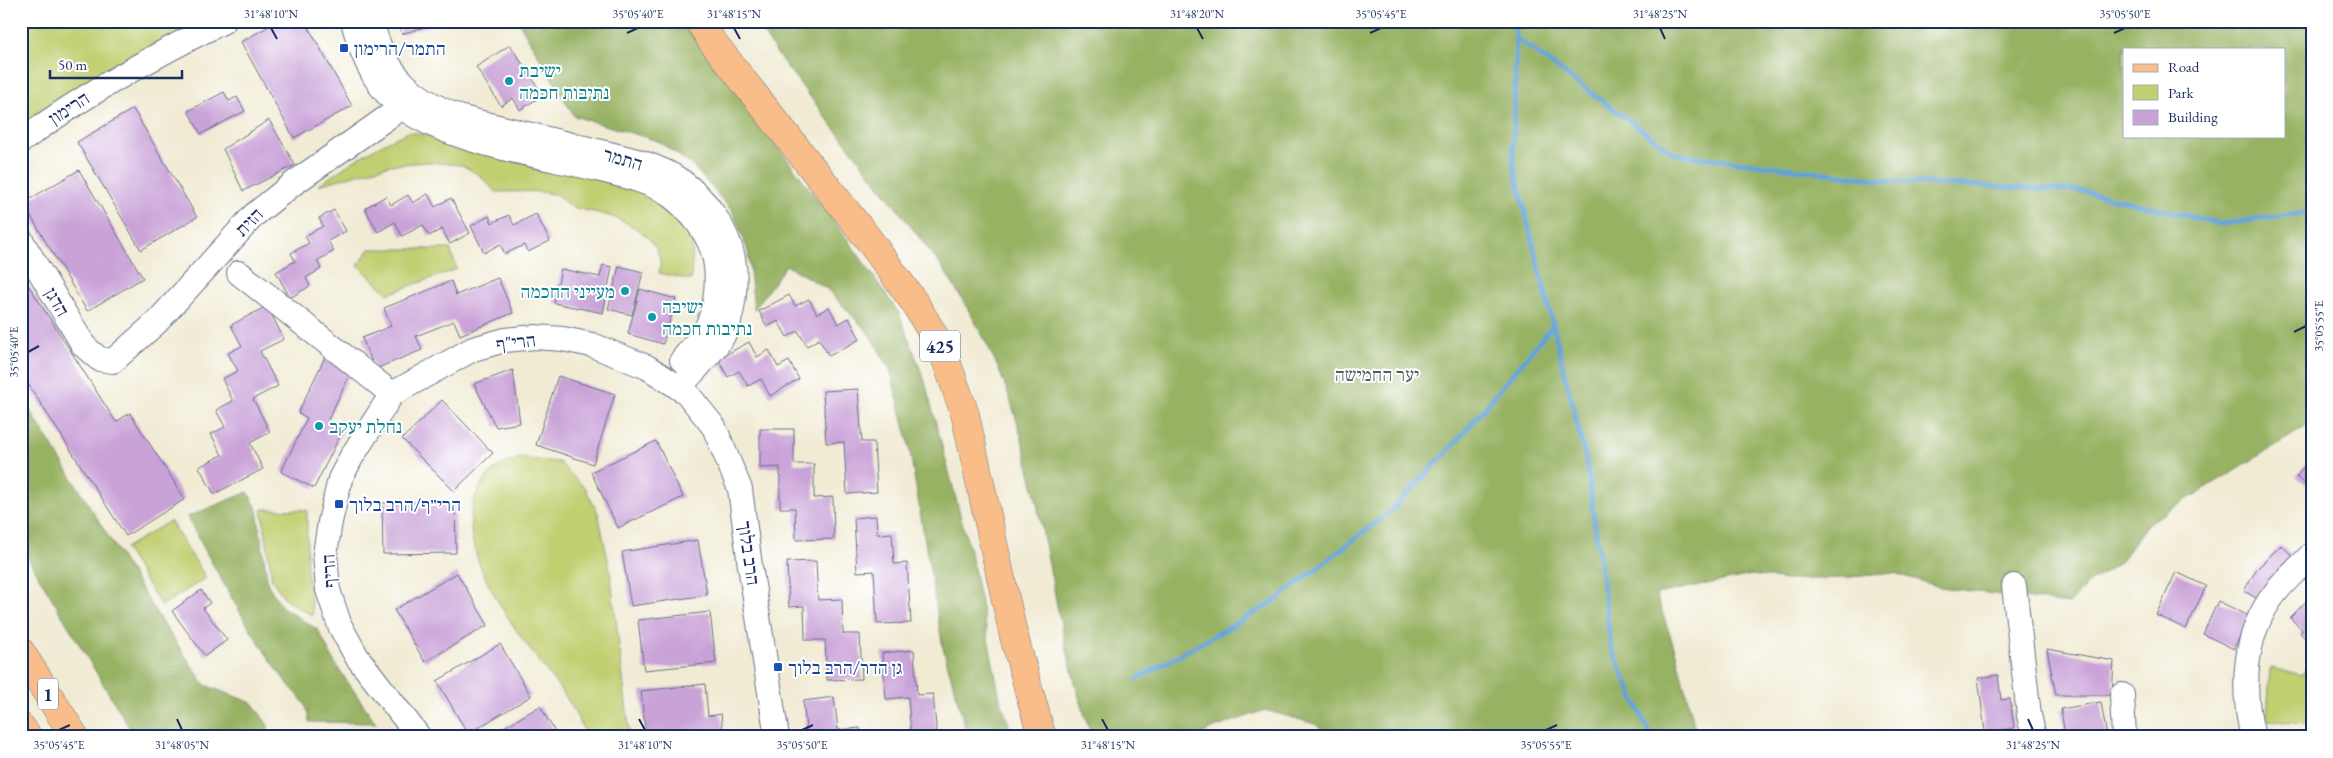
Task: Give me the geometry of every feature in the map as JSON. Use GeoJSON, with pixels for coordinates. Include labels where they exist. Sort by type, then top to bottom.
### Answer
{"type":"FeatureCollection","features":[{"type":"Feature","properties":{"kind":"main road","name":"425"},"geometry":{"type":"LineString","coordinates":[[699,21],[711,40],[869,240],[914,302],[942,349],[965,414],[1013,633],[1042,737]]}},
{"type":"Feature","properties":{"kind":"main road","name":"1"},"geometry":{"type":"LineString","coordinates":[[24,656],[75,737]]}},
{"type":"Feature","properties":{"kind":"main road","name":"1"},"geometry":{"type":"LineString","coordinates":[[21,727],[28,737]]}},
{"type":"Feature","properties":{"kind":"street","name":"הרימון"},"geometry":{"type":"LineString","coordinates":[[21,141],[122,74],[224,21]]}},
{"type":"Feature","properties":{"kind":"street","name":"התמר"},"geometry":{"type":"LineString","coordinates":[[353,21],[364,57],[377,80],[407,100],[459,117],[625,158],[655,168],[680,180],[701,198],[730,244],[735,271],[734,296],[722,336],[673,384]]}},
{"type":"Feature","properties":{"kind":"street","name":"התמר"},"geometry":{"type":"LineString","coordinates":[[371,21],[381,50],[407,100]]}},
{"type":"Feature","properties":{"kind":"street","name":"הזית"},"geometry":{"type":"LineString","coordinates":[[99,359],[113,361],[157,322],[254,215],[294,183],[407,100]]}},
{"type":"Feature","properties":{"kind":"street","name":"הדגן"},"geometry":{"type":"LineString","coordinates":[[21,240],[84,346],[99,359]]}},
{"type":"Feature","properties":{"kind":"street"},"geometry":{"type":"LineString","coordinates":[[239,273],[392,394]]}},
{"type":"Feature","properties":{"kind":"street","name":"הרי\"ף"},"geometry":{"type":"LineString","coordinates":[[392,394],[473,349],[505,340],[563,339],[592,345],[647,366]]}},
{"type":"Feature","properties":{"kind":"street","name":"הרב בלוך"},"geometry":{"type":"LineString","coordinates":[[647,366],[686,392],[714,427],[740,489],[777,737]]}},
{"type":"Feature","properties":{"kind":"street","name":"הריף"},"geometry":{"type":"LineString","coordinates":[[392,394],[352,456],[340,480],[330,522],[326,563],[328,590],[340,626],[357,658],[419,737]]}},
{"type":"Feature","properties":{"kind":"street"},"geometry":{"type":"LineString","coordinates":[[2253,737],[2247,712],[2245,678],[2251,646],[2261,617],[2275,594],[2312,554]]}},
{"type":"Feature","properties":{"kind":"street"},"geometry":{"type":"LineString","coordinates":[[2014,586],[2029,716],[2034,737]]}},
{"type":"Feature","properties":{"kind":"street"},"geometry":{"type":"LineString","coordinates":[[2122,696],[2124,737]]}},
{"type":"Feature","properties":{"kind":"green space"},"geometry":{"type":"Polygon","coordinates":[[[21,21],[224,21],[21,141],[21,21]]]}},
{"type":"Feature","properties":{"kind":"green space"},"geometry":{"type":"Polygon","coordinates":[[[518,21],[683,21],[848,240],[899,313],[925,382],[972,559],[1000,698],[1013,737],[968,737],[943,648],[908,440],[890,369],[867,331],[827,289],[786,265],[754,310],[748,251],[733,212],[692,165],[658,141],[574,116],[518,21]]]}},
{"type":"Feature","properties":{"kind":"green space","name":"יער החמישה"},"geometry":{"type":"Polygon","coordinates":[[[755,21],[2312,21],[2312,423],[2147,524],[2120,562],[2090,582],[2069,604],[1940,587],[1894,573],[1787,580],[1752,575],[1656,594],[1676,653],[1697,737],[1333,737],[1315,724],[1265,710],[1214,728],[1196,737],[1092,737],[1068,654],[1033,485],[1011,402],[989,348],[971,314],[940,264],[780,58],[755,21]]]}},
{"type":"Feature","properties":{"kind":"green space"},"geometry":{"type":"Polygon","coordinates":[[[409,132],[429,135],[644,191],[667,202],[693,241],[691,280],[659,273],[660,262],[658,252],[653,243],[645,235],[626,223],[606,215],[573,207],[554,194],[496,192],[479,175],[462,165],[426,162],[390,165],[319,185],[362,156],[409,132]]]}},
{"type":"Feature","properties":{"kind":"green space"},"geometry":{"type":"Polygon","coordinates":[[[370,249],[450,249],[457,269],[388,294],[358,265],[370,249]]]}},
{"type":"Feature","properties":{"kind":"green space"},"geometry":{"type":"Polygon","coordinates":[[[21,396],[160,619],[205,685],[252,703],[268,725],[268,737],[135,737],[21,547],[21,396]]]}},
{"type":"Feature","properties":{"kind":"green space"},"geometry":{"type":"Polygon","coordinates":[[[519,458],[559,462],[585,488],[598,513],[610,570],[630,737],[587,737],[566,697],[508,618],[490,586],[476,554],[471,523],[476,494],[495,469],[519,458]]]}},
{"type":"Feature","properties":{"kind":"green space"},"geometry":{"type":"Polygon","coordinates":[[[248,492],[257,509],[268,585],[282,607],[318,630],[336,665],[376,723],[309,722],[304,703],[283,678],[257,639],[232,599],[187,517],[248,492]]]}},
{"type":"Feature","properties":{"kind":"green space"},"geometry":{"type":"Polygon","coordinates":[[[262,509],[307,510],[307,571],[313,616],[286,600],[272,580],[262,509]]]}},
{"type":"Feature","properties":{"kind":"green space"},"geometry":{"type":"Polygon","coordinates":[[[170,521],[206,578],[161,606],[125,548],[170,521]]]}},
{"type":"Feature","properties":{"kind":"green space"},"geometry":{"type":"Polygon","coordinates":[[[2312,653],[2312,725],[2267,720],[2270,668],[2303,675],[2312,653]]]}},
{"type":"Feature","properties":{"kind":"building"},"geometry":{"type":"Polygon","coordinates":[[[278,21],[305,21],[352,106],[294,138],[241,42],[278,21]]]}},
{"type":"Feature","properties":{"kind":"building"},"geometry":{"type":"Polygon","coordinates":[[[398,21],[436,21],[437,23],[402,34],[398,21]]]}},
{"type":"Feature","properties":{"kind":"building","name":"ישיבת נתיבות חכמה"},"geometry":{"type":"Polygon","coordinates":[[[510,45],[543,95],[520,110],[513,98],[501,106],[476,67],[510,45]]]}},
{"type":"Feature","properties":{"kind":"building"},"geometry":{"type":"Polygon","coordinates":[[[224,92],[229,101],[237,97],[245,111],[201,134],[188,111],[224,92]]]}},
{"type":"Feature","properties":{"kind":"building"},"geometry":{"type":"Polygon","coordinates":[[[133,109],[197,217],[141,250],[77,142],[133,109]]]}},
{"type":"Feature","properties":{"kind":"building"},"geometry":{"type":"Polygon","coordinates":[[[269,120],[295,165],[243,191],[223,149],[269,120]]]}},
{"type":"Feature","properties":{"kind":"building"},"geometry":{"type":"Polygon","coordinates":[[[79,170],[143,278],[87,311],[23,203],[79,170]]]}},
{"type":"Feature","properties":{"kind":"building"},"geometry":{"type":"Polygon","coordinates":[[[428,194],[435,207],[451,198],[470,233],[450,244],[442,229],[429,236],[423,225],[402,236],[395,222],[378,232],[365,208],[386,196],[391,205],[408,195],[413,203],[428,194]]]}},
{"type":"Feature","properties":{"kind":"building"},"geometry":{"type":"Polygon","coordinates":[[[334,210],[346,231],[328,241],[334,251],[317,261],[321,269],[306,278],[310,286],[290,298],[276,272],[295,261],[291,253],[309,243],[305,236],[323,226],[319,218],[334,210]]]}},
{"type":"Feature","properties":{"kind":"building"},"geometry":{"type":"Polygon","coordinates":[[[536,214],[550,241],[528,252],[524,245],[505,254],[500,244],[484,253],[471,226],[489,216],[492,223],[509,215],[514,225],[536,214]]]}},
{"type":"Feature","properties":{"kind":"building"},"geometry":{"type":"Polygon","coordinates":[[[603,265],[612,267],[603,313],[554,303],[561,269],[600,277],[603,265]]]}},
{"type":"Feature","properties":{"kind":"building","name":"מעייני החכמה"},"geometry":{"type":"Polygon","coordinates":[[[619,266],[643,272],[632,315],[608,309],[619,266]]]}},
{"type":"Feature","properties":{"kind":"building"},"geometry":{"type":"Polygon","coordinates":[[[498,278],[513,313],[460,335],[454,321],[416,336],[422,350],[375,369],[362,338],[391,326],[384,308],[451,281],[456,295],[498,278]]]}},
{"type":"Feature","properties":{"kind":"building"},"geometry":{"type":"Polygon","coordinates":[[[29,286],[116,422],[130,413],[185,499],[126,536],[21,373],[21,291],[29,286]]]}},
{"type":"Feature","properties":{"kind":"building","name":"ישיבה נתיבות חכמה"},"geometry":{"type":"Polygon","coordinates":[[[640,289],[676,299],[663,344],[628,334],[640,289]]]}},
{"type":"Feature","properties":{"kind":"building"},"geometry":{"type":"Polygon","coordinates":[[[789,295],[795,306],[809,299],[817,314],[829,307],[838,324],[849,318],[860,339],[829,356],[819,339],[807,346],[798,331],[787,337],[778,321],[767,327],[759,311],[789,295]]]}},
{"type":"Feature","properties":{"kind":"building"},"geometry":{"type":"Polygon","coordinates":[[[267,306],[284,339],[260,351],[278,386],[253,399],[270,432],[250,443],[263,469],[214,494],[199,467],[222,455],[211,434],[225,427],[216,410],[233,401],[222,379],[238,371],[228,353],[242,346],[231,325],[267,306]]]}},
{"type":"Feature","properties":{"kind":"building"},"geometry":{"type":"Polygon","coordinates":[[[749,342],[757,357],[769,350],[778,367],[789,361],[799,379],[770,396],[761,379],[748,386],[739,371],[728,377],[718,359],[749,342]]]}},
{"type":"Feature","properties":{"kind":"building","name":"נחלת יעקב"},"geometry":{"type":"Polygon","coordinates":[[[325,357],[352,370],[327,422],[343,430],[314,488],[281,472],[307,418],[298,413],[325,357]]]}},
{"type":"Feature","properties":{"kind":"building"},"geometry":{"type":"Polygon","coordinates":[[[513,370],[520,423],[496,427],[474,384],[513,370]]]}},
{"type":"Feature","properties":{"kind":"building"},"geometry":{"type":"Polygon","coordinates":[[[558,376],[615,394],[593,464],[536,445],[558,376]]]}},
{"type":"Feature","properties":{"kind":"building"},"geometry":{"type":"Polygon","coordinates":[[[858,389],[862,442],[874,442],[877,492],[847,494],[844,442],[826,443],[823,391],[858,389]]]}},
{"type":"Feature","properties":{"kind":"building"},"geometry":{"type":"Polygon","coordinates":[[[442,400],[493,453],[454,491],[402,439],[442,400]]]}},
{"type":"Feature","properties":{"kind":"building"},"geometry":{"type":"Polygon","coordinates":[[[760,429],[794,429],[794,464],[814,464],[814,498],[833,497],[834,539],[796,540],[795,508],[780,508],[780,467],[760,468],[760,429]]]}},
{"type":"Feature","properties":{"kind":"building"},"geometry":{"type":"Polygon","coordinates":[[[656,441],[683,497],[618,528],[591,472],[656,441]]]}},
{"type":"Feature","properties":{"kind":"building"},"geometry":{"type":"Polygon","coordinates":[[[2312,456],[2312,488],[2296,477],[2312,456]]]}},
{"type":"Feature","properties":{"kind":"building"},"geometry":{"type":"Polygon","coordinates":[[[455,502],[456,553],[383,554],[382,503],[455,502]]]}},
{"type":"Feature","properties":{"kind":"building"},"geometry":{"type":"Polygon","coordinates":[[[876,516],[877,534],[892,533],[894,564],[907,563],[911,623],[877,624],[874,571],[857,572],[854,518],[876,516]]]}},
{"type":"Feature","properties":{"kind":"building"},"geometry":{"type":"Polygon","coordinates":[[[698,540],[707,595],[631,606],[622,552],[698,540]]]}},
{"type":"Feature","properties":{"kind":"building"},"geometry":{"type":"Polygon","coordinates":[[[2281,545],[2293,556],[2269,581],[2258,599],[2244,591],[2256,570],[2281,545]]]}},
{"type":"Feature","properties":{"kind":"building"},"geometry":{"type":"Polygon","coordinates":[[[816,561],[818,600],[842,599],[843,634],[860,634],[862,679],[827,680],[825,640],[805,640],[804,606],[789,607],[787,562],[816,561]]]}},
{"type":"Feature","properties":{"kind":"building"},"geometry":{"type":"Polygon","coordinates":[[[2176,572],[2206,586],[2186,629],[2156,615],[2176,572]]]}},
{"type":"Feature","properties":{"kind":"building"},"geometry":{"type":"Polygon","coordinates":[[[457,573],[488,625],[425,662],[394,610],[457,573]]]}},
{"type":"Feature","properties":{"kind":"building"},"geometry":{"type":"Polygon","coordinates":[[[201,590],[210,603],[203,608],[227,640],[205,656],[172,611],[201,590]]]}},
{"type":"Feature","properties":{"kind":"building"},"geometry":{"type":"Polygon","coordinates":[[[2312,595],[2312,645],[2300,633],[2303,630],[2290,618],[2312,595]]]}},
{"type":"Feature","properties":{"kind":"building"},"geometry":{"type":"Polygon","coordinates":[[[2218,601],[2249,616],[2234,649],[2203,634],[2218,601]]]}},
{"type":"Feature","properties":{"kind":"building"},"geometry":{"type":"Polygon","coordinates":[[[710,612],[716,663],[644,670],[638,620],[710,612]]]}},
{"type":"Feature","properties":{"kind":"building"},"geometry":{"type":"Polygon","coordinates":[[[500,644],[531,696],[468,734],[437,681],[500,644]]]}},
{"type":"Feature","properties":{"kind":"building"},"geometry":{"type":"Polygon","coordinates":[[[2047,649],[2114,661],[2112,695],[2056,695],[2047,649]]]}},
{"type":"Feature","properties":{"kind":"building"},"geometry":{"type":"Polygon","coordinates":[[[914,650],[917,695],[933,694],[937,737],[911,737],[908,697],[886,699],[882,653],[914,650]]]}},
{"type":"Feature","properties":{"kind":"building"},"geometry":{"type":"Polygon","coordinates":[[[1998,675],[2001,700],[2010,699],[2014,728],[1985,732],[1978,678],[1998,675]]]}},
{"type":"Feature","properties":{"kind":"building"},"geometry":{"type":"Polygon","coordinates":[[[705,684],[708,716],[721,714],[724,737],[646,737],[641,691],[705,684]]]}},
{"type":"Feature","properties":{"kind":"building"},"geometry":{"type":"Polygon","coordinates":[[[834,697],[838,730],[860,728],[861,737],[807,737],[803,701],[834,697]]]}},
{"type":"Feature","properties":{"kind":"building"},"geometry":{"type":"Polygon","coordinates":[[[2101,702],[2107,737],[2065,737],[2061,709],[2101,702]]]}},
{"type":"Feature","properties":{"kind":"building"},"geometry":{"type":"Polygon","coordinates":[[[540,706],[558,737],[488,737],[540,706]]]}},
{"type":"Feature","properties":{"kind":"waterway"},"geometry":{"type":"LineString","coordinates":[[1514,21],[1516,38],[1513,162],[1587,464],[1611,647],[1651,737]]}},
{"type":"Feature","properties":{"kind":"waterway"},"geometry":{"type":"LineString","coordinates":[[1516,38],[1675,154],[1898,182],[2083,191],[2222,224],[2312,212]]}},
{"type":"Feature","properties":{"kind":"waterway"},"geometry":{"type":"LineString","coordinates":[[1137,679],[1272,603],[1392,510],[1457,441],[1554,324]]}},
{"type":"Feature","properties":{"kind":"place","name":"התמר/הרימון"},"geometry":{"type":"Point","coordinates":[344,48]}},
{"type":"Feature","properties":{"kind":"place","name":"ישיבת נתיבות חכמה"},"geometry":{"type":"Point","coordinates":[509,81]}},
{"type":"Feature","properties":{"kind":"place","name":"מעייני החכמה"},"geometry":{"type":"Point","coordinates":[625,291]}},
{"type":"Feature","properties":{"kind":"place","name":"ישיבה נתיבות חכמה"},"geometry":{"type":"Point","coordinates":[652,317]}},
{"type":"Feature","properties":{"kind":"place","name":"נחלת יעקב"},"geometry":{"type":"Point","coordinates":[319,426]}},
{"type":"Feature","properties":{"kind":"place","name":"הרי״ף/הרב בלוך"},"geometry":{"type":"Point","coordinates":[339,504]}},
{"type":"Feature","properties":{"kind":"place","name":"גן הדר/הרב בלוך"},"geometry":{"type":"Point","coordinates":[778,667]}}]}
